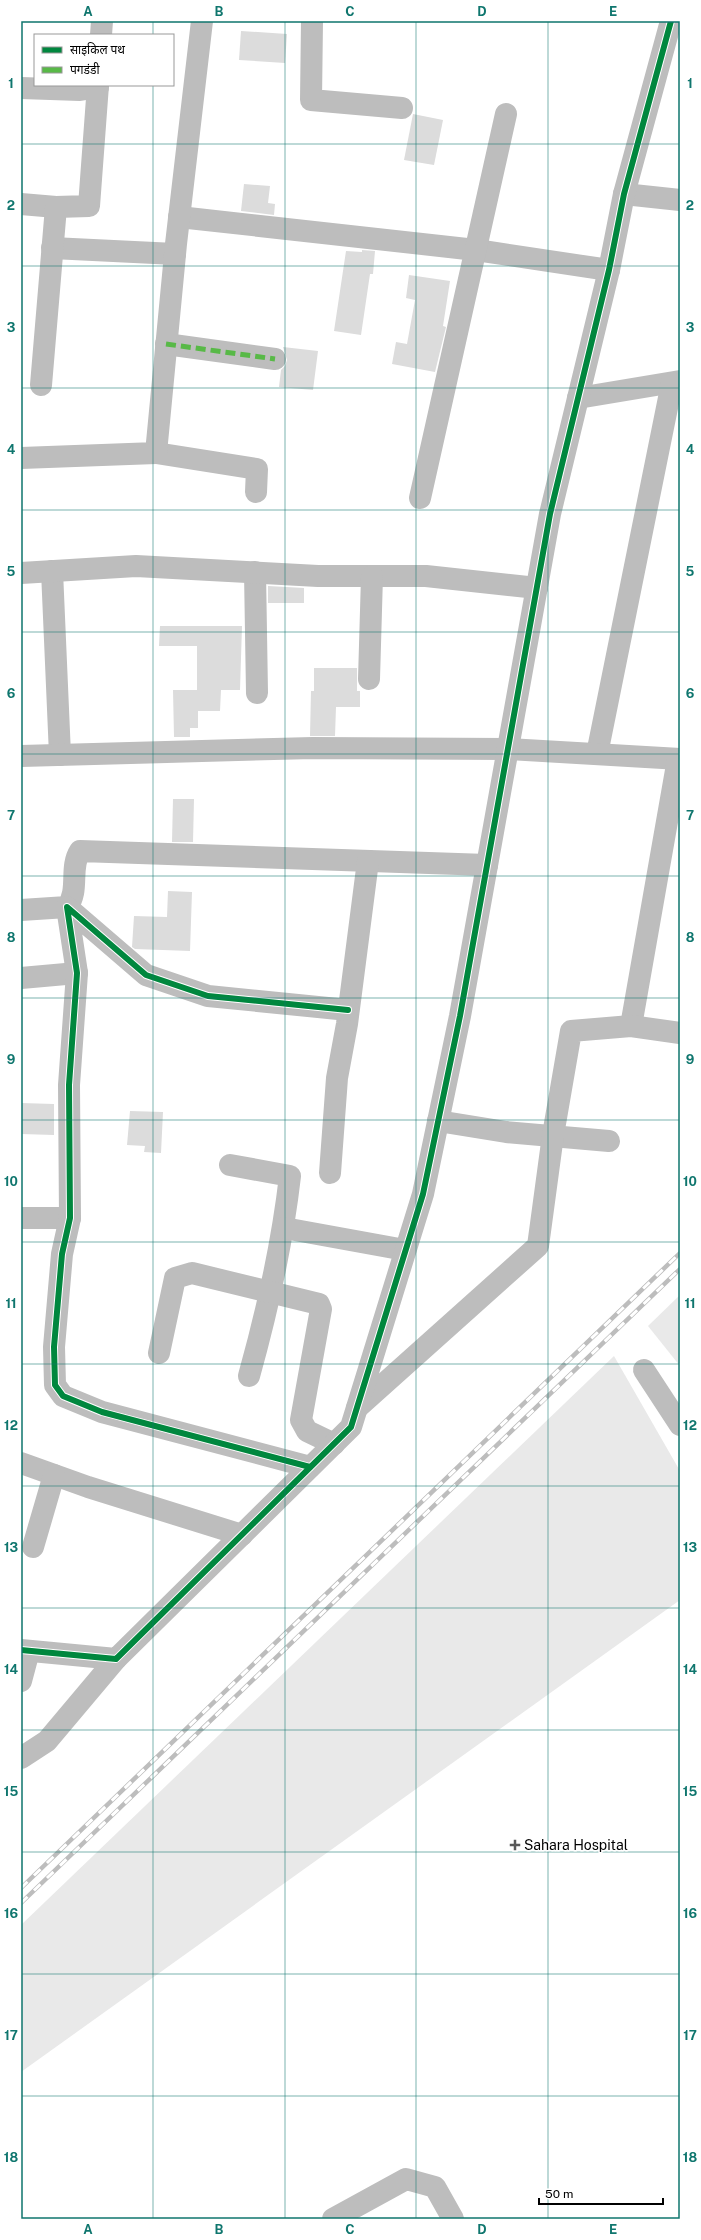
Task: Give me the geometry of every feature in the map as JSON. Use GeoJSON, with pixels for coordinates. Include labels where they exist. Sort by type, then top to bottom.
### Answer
{"type":"FeatureCollection","features":[{"type":"Feature","properties":{"kind":"street"},"geometry":{"type":"LineString","coordinates":[[101,34],[102,21]]}},
{"type":"Feature","properties":{"kind":"street"},"geometry":{"type":"LineString","coordinates":[[156,453],[175,254],[202,21]]}},
{"type":"Feature","properties":{"kind":"street"},"geometry":{"type":"LineString","coordinates":[[312,21],[311,100],[402,108]]}},
{"type":"Feature","properties":{"kind":"street"},"geometry":{"type":"LineString","coordinates":[[21,1758],[47,1741],[116,1659],[351,1427],[423,1194],[460,1016],[550,514],[609,270],[624,194],[672,51],[670,21]]}},
{"type":"Feature","properties":{"kind":"street"},"geometry":{"type":"LineString","coordinates":[[21,88],[80,90],[98,86],[89,206],[56,207],[21,204]]}},
{"type":"Feature","properties":{"kind":"street"},"geometry":{"type":"LineString","coordinates":[[420,498],[506,114]]}},
{"type":"Feature","properties":{"kind":"street"},"geometry":{"type":"LineString","coordinates":[[624,194],[680,200]]}},
{"type":"Feature","properties":{"kind":"street"},"geometry":{"type":"LineString","coordinates":[[41,386],[56,207]]}},
{"type":"Feature","properties":{"kind":"street"},"geometry":{"type":"LineString","coordinates":[[179,217],[476,250],[609,270]]}},
{"type":"Feature","properties":{"kind":"street"},"geometry":{"type":"LineString","coordinates":[[52,248],[175,254]]}},
{"type":"Feature","properties":{"kind":"street"},"geometry":{"type":"LineString","coordinates":[[166,344],[275,359]]}},
{"type":"Feature","properties":{"kind":"street"},"geometry":{"type":"LineString","coordinates":[[578,398],[676,382],[597,754]]}},
{"type":"Feature","properties":{"kind":"street"},"geometry":{"type":"LineString","coordinates":[[21,458],[156,453],[257,469],[256,492]]}},
{"type":"Feature","properties":{"kind":"street"},"geometry":{"type":"LineString","coordinates":[[21,573],[136,566],[255,572],[372,576],[426,576],[537,588]]}},
{"type":"Feature","properties":{"kind":"street"},"geometry":{"type":"LineString","coordinates":[[52,571],[60,755]]}},
{"type":"Feature","properties":{"kind":"street"},"geometry":{"type":"LineString","coordinates":[[255,572],[257,693]]}},
{"type":"Feature","properties":{"kind":"street"},"geometry":{"type":"LineString","coordinates":[[369,679],[372,576]]}},
{"type":"Feature","properties":{"kind":"street"},"geometry":{"type":"LineString","coordinates":[[21,756],[313,748],[508,749],[679,759],[631,1026]]}},
{"type":"Feature","properties":{"kind":"street"},"geometry":{"type":"LineString","coordinates":[[310,1467],[102,1412],[63,1396],[55,1385],[54,1347],[62,1254],[70,1218],[69,1085],[77,973],[67,907],[74,894],[76,856],[80,851],[487,865]]}},
{"type":"Feature","properties":{"kind":"street"},"geometry":{"type":"LineString","coordinates":[[330,1173],[337,1078],[348,1010],[368,861]]}},
{"type":"Feature","properties":{"kind":"street"},"geometry":{"type":"LineString","coordinates":[[21,910],[67,907],[146,975],[208,996],[348,1010]]}},
{"type":"Feature","properties":{"kind":"street"},"geometry":{"type":"LineString","coordinates":[[21,978],[77,973]]}},
{"type":"Feature","properties":{"kind":"street"},"geometry":{"type":"LineString","coordinates":[[357,1408],[538,1246],[553,1135],[571,1031],[631,1026],[680,1033]]}},
{"type":"Feature","properties":{"kind":"street"},"geometry":{"type":"LineString","coordinates":[[438,1121],[506,1132],[609,1141]]}},
{"type":"Feature","properties":{"kind":"street"},"geometry":{"type":"LineString","coordinates":[[230,1165],[290,1176],[284,1228],[272,1292],[249,1376]]}},
{"type":"Feature","properties":{"kind":"street"},"geometry":{"type":"LineString","coordinates":[[21,1218],[70,1218]]}},
{"type":"Feature","properties":{"kind":"street"},"geometry":{"type":"LineString","coordinates":[[284,1228],[406,1250]]}},
{"type":"Feature","properties":{"kind":"street"},"geometry":{"type":"LineString","coordinates":[[159,1353],[176,1278],[192,1273],[319,1304],[321,1309],[301,1420],[307,1431],[334,1444]]}},
{"type":"Feature","properties":{"kind":"street"},"geometry":{"type":"LineString","coordinates":[[644,1370],[680,1425]]}},
{"type":"Feature","properties":{"kind":"street"},"geometry":{"type":"LineString","coordinates":[[21,1463],[88,1487],[242,1535]]}},
{"type":"Feature","properties":{"kind":"street"},"geometry":{"type":"LineString","coordinates":[[33,1547],[54,1475]]}},
{"type":"Feature","properties":{"kind":"street"},"geometry":{"type":"LineString","coordinates":[[21,1681],[25,1651],[116,1659]]}},
{"type":"Feature","properties":{"kind":"street"},"geometry":{"type":"LineString","coordinates":[[333,2219],[406,2179],[435,2187],[453,2219]]}},
{"type":"Feature","properties":{"kind":"shaded area"},"geometry":{"type":"Polygon","coordinates":[[[680,1295],[680,1366],[648,1326],[680,1295]]]}},
{"type":"Feature","properties":{"kind":"shaded area"},"geometry":{"type":"Polygon","coordinates":[[[614,1356],[680,1471],[680,1600],[21,2072],[21,1925],[614,1356]]]}},
{"type":"Feature","properties":{"kind":"building"},"geometry":{"type":"Polygon","coordinates":[[[241,31],[287,34],[285,63],[239,60],[241,31]]]}},
{"type":"Feature","properties":{"kind":"building"},"geometry":{"type":"Polygon","coordinates":[[[413,114],[443,120],[434,165],[404,160],[413,114]]]}},
{"type":"Feature","properties":{"kind":"building"},"geometry":{"type":"Polygon","coordinates":[[[244,184],[270,186],[268,203],[275,204],[274,215],[241,211],[244,184]]]}},
{"type":"Feature","properties":{"kind":"building"},"geometry":{"type":"Polygon","coordinates":[[[362,250],[375,251],[373,274],[370,274],[361,335],[334,331],[346,251],[362,252],[362,250]]]}},
{"type":"Feature","properties":{"kind":"building"},"geometry":{"type":"Polygon","coordinates":[[[409,275],[450,281],[443,326],[446,327],[435,372],[392,364],[396,342],[407,344],[415,300],[406,298],[409,275]]]}},
{"type":"Feature","properties":{"kind":"building"},"geometry":{"type":"Polygon","coordinates":[[[283,347],[318,351],[313,390],[279,387],[281,370],[285,366],[287,360],[283,347]]]}},
{"type":"Feature","properties":{"kind":"building"},"geometry":{"type":"Polygon","coordinates":[[[268,586],[304,588],[304,603],[268,603],[268,586]]]}},
{"type":"Feature","properties":{"kind":"building"},"geometry":{"type":"Polygon","coordinates":[[[160,626],[242,626],[240,690],[221,690],[220,711],[198,711],[198,728],[190,728],[190,737],[174,737],[173,690],[197,690],[197,646],[159,646],[160,626]]]}},
{"type":"Feature","properties":{"kind":"building"},"geometry":{"type":"Polygon","coordinates":[[[314,668],[357,668],[357,691],[360,691],[360,707],[336,707],[335,736],[310,736],[311,691],[314,691],[314,668]]]}},
{"type":"Feature","properties":{"kind":"building"},"geometry":{"type":"Polygon","coordinates":[[[173,799],[194,799],[193,842],[172,842],[173,799]]]}},
{"type":"Feature","properties":{"kind":"building"},"geometry":{"type":"Polygon","coordinates":[[[168,891],[192,892],[190,951],[135,949],[132,947],[134,916],[167,917],[168,891]]]}},
{"type":"Feature","properties":{"kind":"building"},"geometry":{"type":"Polygon","coordinates":[[[21,1103],[54,1104],[54,1135],[21,1134],[21,1103]]]}},
{"type":"Feature","properties":{"kind":"building"},"geometry":{"type":"Polygon","coordinates":[[[130,1111],[163,1112],[161,1153],[144,1152],[145,1146],[127,1145],[130,1111]]]}},
{"type":"Feature","properties":{"kind":"railway"},"geometry":{"type":"LineString","coordinates":[[21,1888],[680,1253]]}},
{"type":"Feature","properties":{"kind":"railway"},"geometry":{"type":"LineString","coordinates":[[21,1903],[680,1269]]}},
{"type":"Feature","properties":{"kind":"marked path"},"geometry":{"type":"LineString","coordinates":[[166,344],[275,359]]}},
{"type":"Feature","properties":{"kind":"cycle path"},"geometry":{"type":"LineString","coordinates":[[21,1650],[116,1659],[351,1427],[423,1194],[460,1016],[550,514],[609,270],[624,194],[671,21]]}},
{"type":"Feature","properties":{"kind":"cycle path"},"geometry":{"type":"LineString","coordinates":[[310,1467],[102,1412],[63,1396],[55,1385],[54,1347],[62,1254],[70,1218],[69,1085],[77,973],[67,907],[146,975],[208,996],[348,1010]]}},
{"type":"Feature","properties":{"kind":"place","name":"Sahara Hospital"},"geometry":{"type":"Point","coordinates":[515,1845]}}]}
